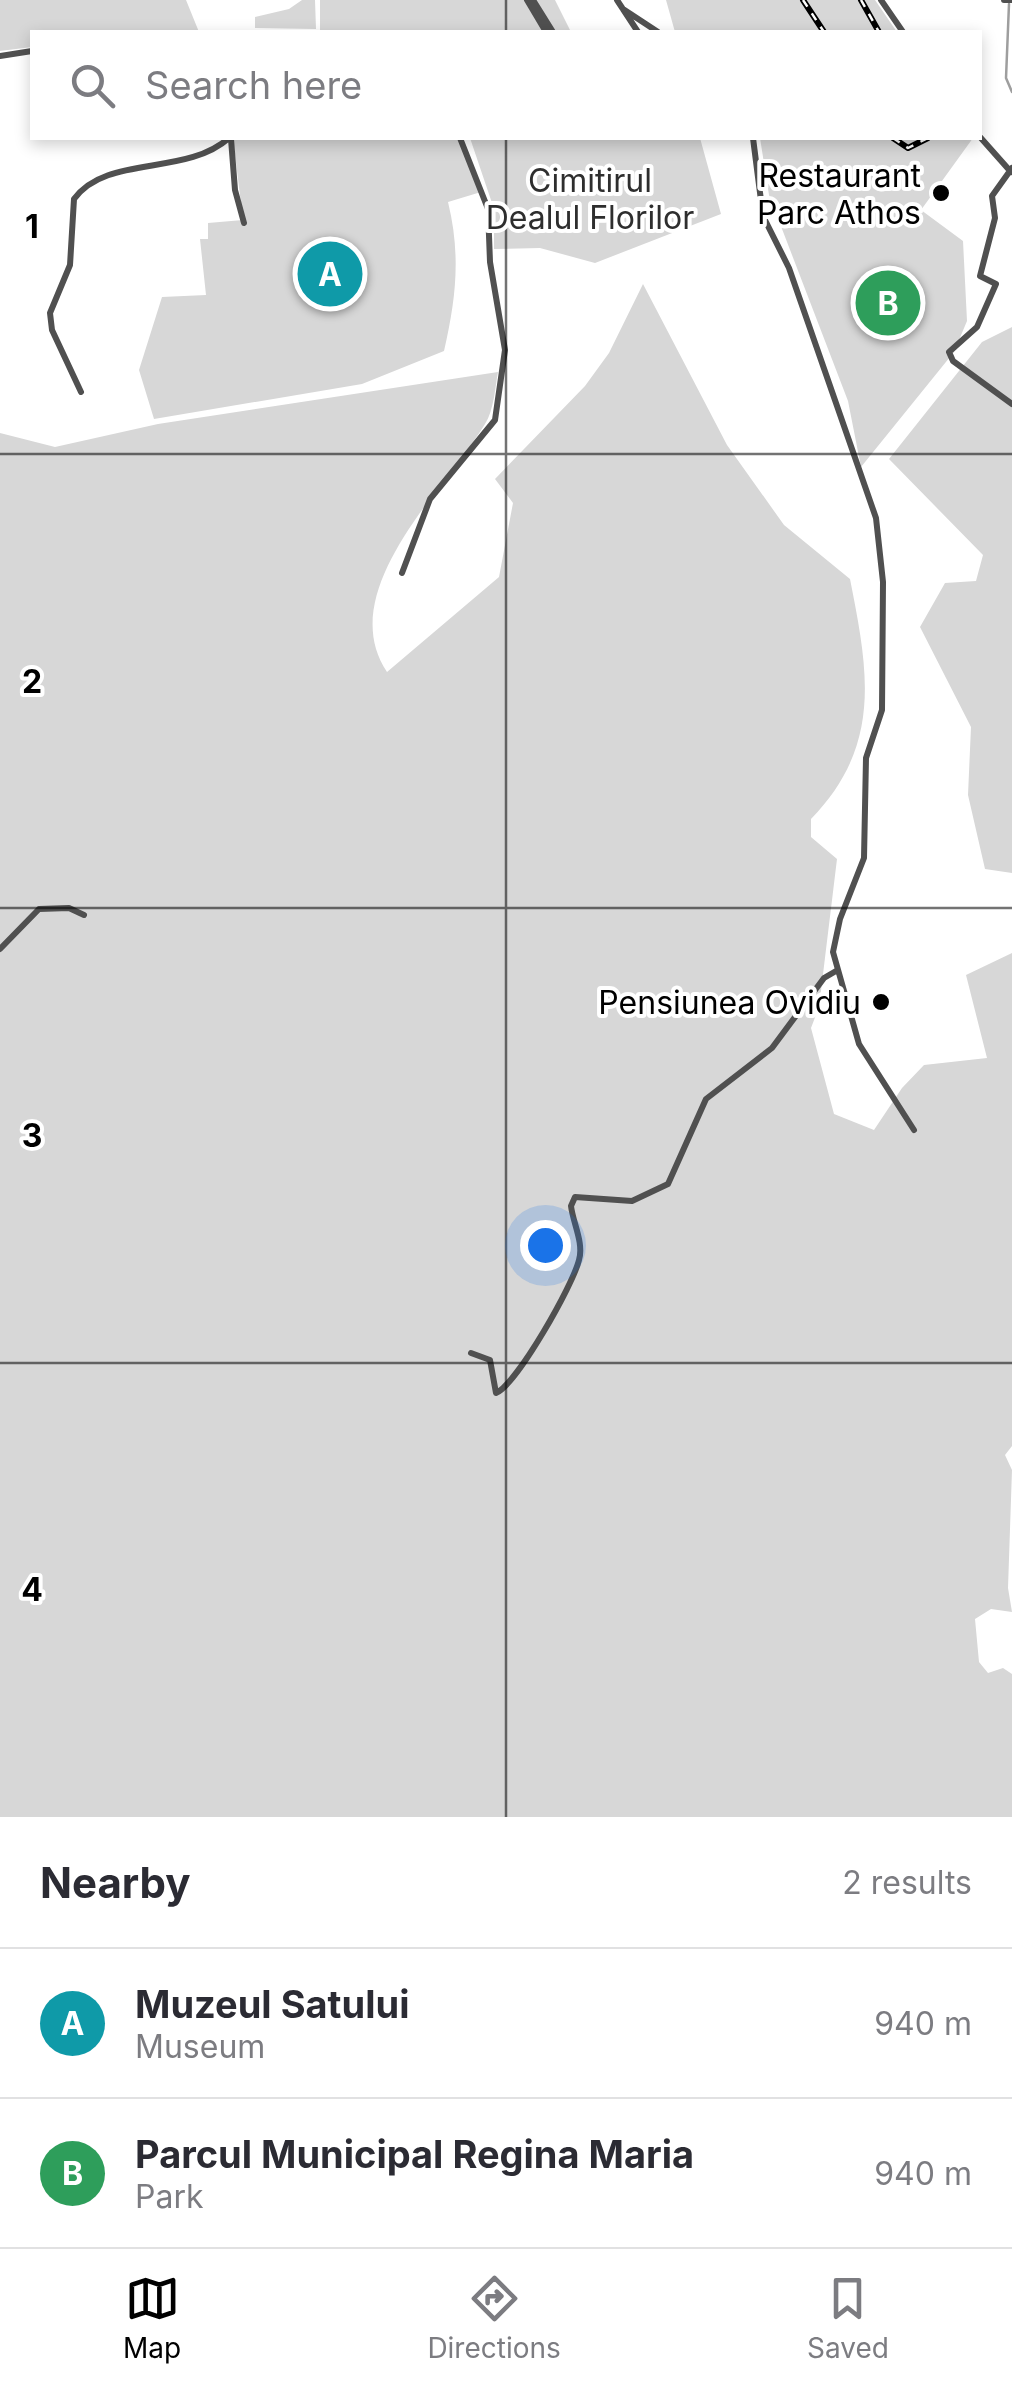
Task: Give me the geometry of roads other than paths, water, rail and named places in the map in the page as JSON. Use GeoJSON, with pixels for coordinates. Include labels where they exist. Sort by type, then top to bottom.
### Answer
{"type":"FeatureCollection","features":[{"type":"Feature","properties":{"kind":"street"},"geometry":{"type":"LineString","coordinates":[[530,0],[549,30]]}},
{"type":"Feature","properties":{"kind":"street"},"geometry":{"type":"LineString","coordinates":[[617,0],[637,30]]}},
{"type":"Feature","properties":{"kind":"street"},"geometry":{"type":"LineString","coordinates":[[881,0],[902,30]]}},
{"type":"Feature","properties":{"kind":"street"},"geometry":{"type":"LineString","coordinates":[[623,9],[655,30]]}},
{"type":"Feature","properties":{"kind":"street"},"geometry":{"type":"LineString","coordinates":[[0,56],[30,51]]}},
{"type":"Feature","properties":{"kind":"street"},"geometry":{"type":"LineString","coordinates":[[982,138],[1011,170],[992,196],[995,218],[980,276],[996,284],[977,327],[949,352],[952,362],[1012,404]]}},
{"type":"Feature","properties":{"kind":"street"},"geometry":{"type":"LineString","coordinates":[[81,392],[52,330],[50,313],[70,265],[74,199],[98,178],[170,165],[227,140]]}},
{"type":"Feature","properties":{"kind":"street"},"geometry":{"type":"LineString","coordinates":[[230,140],[235,190],[244,223]]}},
{"type":"Feature","properties":{"kind":"street"},"geometry":{"type":"LineString","coordinates":[[402,573],[430,499],[495,420],[505,350],[490,262],[488,209],[461,140]]}},
{"type":"Feature","properties":{"kind":"street"},"geometry":{"type":"LineString","coordinates":[[753,140],[764,216],[789,268],[870,493],[883,582],[882,710],[866,758],[864,858],[836,932],[836,971],[859,1044],[914,1130]]}},
{"type":"Feature","properties":{"kind":"street"},"geometry":{"type":"LineString","coordinates":[[0,948],[38,909],[69,908],[84,915]]}},
{"type":"Feature","properties":{"kind":"street"},"geometry":{"type":"LineString","coordinates":[[471,1353],[490,1360],[496,1393],[507,1387],[526,1362],[579,1262],[571,1206],[575,1197],[632,1200],[668,1184],[706,1098],[772,1048],[824,978],[836,971]]}},
{"type":"Feature","properties":{"kind":"waterway"},"geometry":{"type":"LineString","coordinates":[[1009,4],[1006,78],[1012,92]]}},
{"type":"Feature","properties":{"kind":"railway"},"geometry":{"type":"LineString","coordinates":[[803,0],[823,30]]}},
{"type":"Feature","properties":{"kind":"railway"},"geometry":{"type":"LineString","coordinates":[[861,0],[878,30]]}},
{"type":"Feature","properties":{"kind":"railway"},"geometry":{"type":"LineString","coordinates":[[896,140],[908,148],[924,140]]}},
{"type":"Feature","properties":{"kind":"place","name":"Restaurant Parc Athos"},"geometry":{"type":"Point","coordinates":[941,193]}},
{"type":"Feature","properties":{"kind":"place","name":"Muzeul Satului"},"geometry":{"type":"Point","coordinates":[330,274]}},
{"type":"Feature","properties":{"kind":"place","name":"Parcul Municipal Regina Maria"},"geometry":{"type":"Point","coordinates":[888,303]}},
{"type":"Feature","properties":{"kind":"place","name":"Pensiunea Ovidiu"},"geometry":{"type":"Point","coordinates":[881,1002]}},
{"type":"Feature","properties":{"kind":"park label","name":"Cimitirul Dealul Florilor"},"geometry":{"type":"Point","coordinates":[590,198]}}]}
